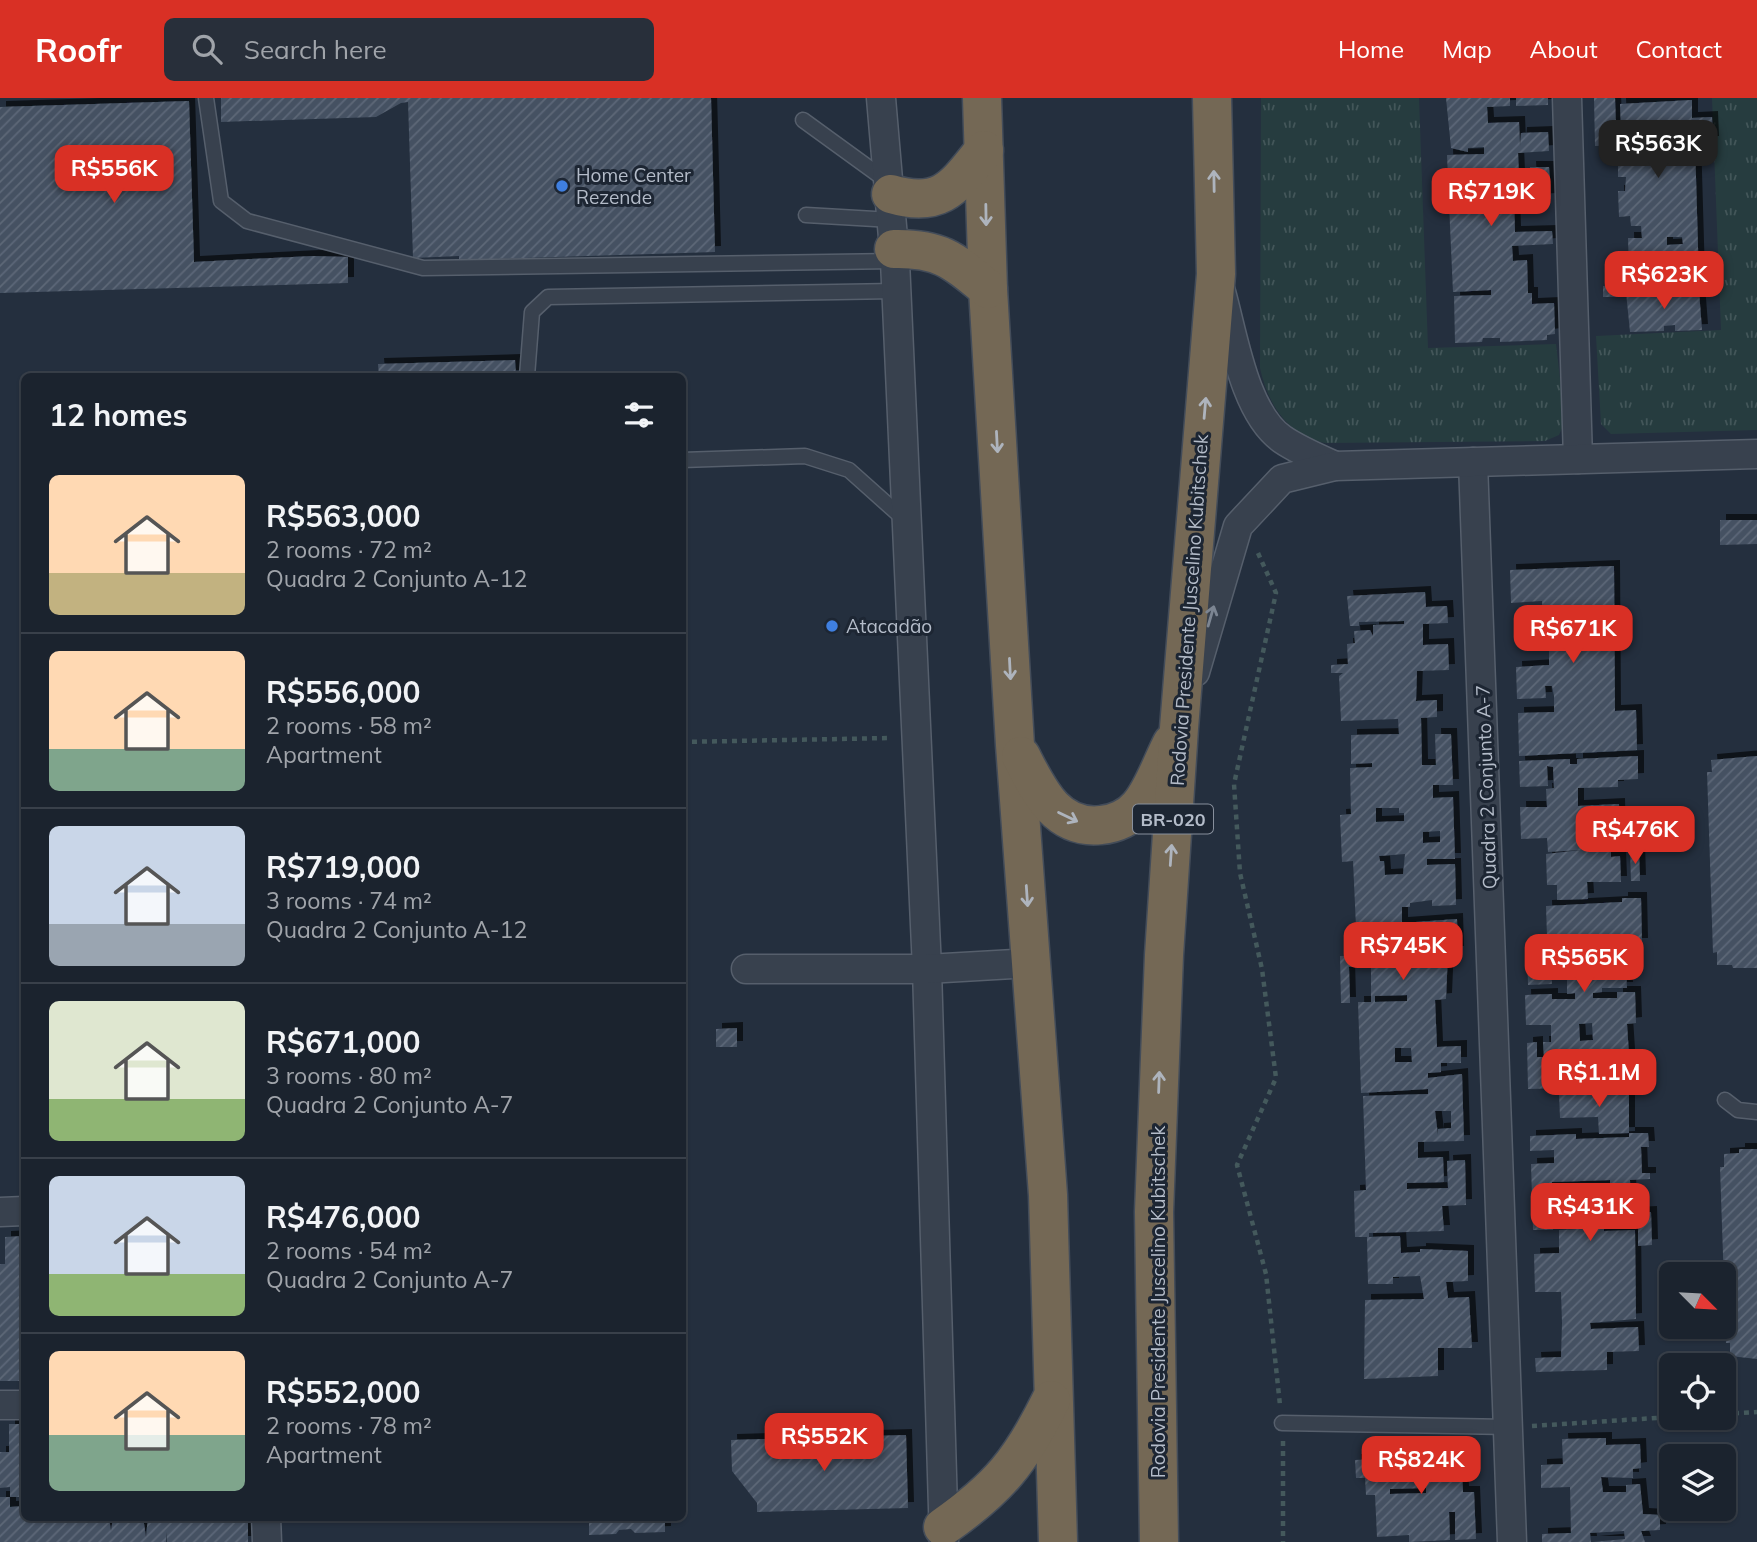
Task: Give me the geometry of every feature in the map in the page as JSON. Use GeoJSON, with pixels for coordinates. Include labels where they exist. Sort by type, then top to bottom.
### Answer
{"type":"FeatureCollection","features":[{"type":"Feature","properties":{"kind":"highway"},"geometry":{"type":"LineString","coordinates":[[982,98],[988,289],[1015,744],[1048,1195],[1058,1542]]}},
{"type":"Feature","properties":{"kind":"highway","name":"Rodovia Presidente Juscelino Kubitschek"},"geometry":{"type":"LineString","coordinates":[[1159,1542],[1154,1212],[1164,955],[1179,728],[1216,274],[1212,98]]}},
{"type":"Feature","properties":{"kind":"highway"},"geometry":{"type":"LineString","coordinates":[[984,149],[954,187],[940,196],[908,199],[892,221],[923,248],[940,253],[988,289]]}},
{"type":"Feature","properties":{"kind":"highway"},"geometry":{"type":"LineString","coordinates":[[1015,744],[1042,797],[1062,818],[1090,826],[1110,824],[1140,806],[1179,728]]}},
{"type":"Feature","properties":{"kind":"highway"},"geometry":{"type":"LineString","coordinates":[[944,1534],[1003,1480],[1029,1444],[1054,1395]]}},
{"type":"Feature","properties":{"kind":"street"},"geometry":{"type":"LineString","coordinates":[[881,98],[896,291],[927,969],[944,1534]]}},
{"type":"Feature","properties":{"kind":"street"},"geometry":{"type":"LineString","coordinates":[[1566,98],[1578,459]]}},
{"type":"Feature","properties":{"kind":"street"},"geometry":{"type":"LineString","coordinates":[[1216,274],[1246,381],[1257,409],[1281,439],[1335,466]]}},
{"type":"Feature","properties":{"kind":"street"},"geometry":{"type":"LineString","coordinates":[[1179,728],[1238,526],[1282,479],[1335,466],[1757,454]]}},
{"type":"Feature","properties":{"kind":"street","name":"Quadra 2 Conjunto A-7"},"geometry":{"type":"LineString","coordinates":[[1473,462],[1510,1417],[1512,1542]]}},
{"type":"Feature","properties":{"kind":"street"},"geometry":{"type":"LineString","coordinates":[[746,969],[927,969],[1032,963]]}},
{"type":"Feature","properties":{"kind":"street"},"geometry":{"type":"LineString","coordinates":[[0,1212],[21,1211]]}},
{"type":"Feature","properties":{"kind":"street"},"geometry":{"type":"LineString","coordinates":[[0,1405],[21,1405]]}},
{"type":"Feature","properties":{"kind":"street"},"geometry":{"type":"LineString","coordinates":[[266,1521],[267,1542]]}},
{"type":"Feature","properties":{"kind":"lane"},"geometry":{"type":"LineString","coordinates":[[206,98],[221,201],[247,220],[423,268],[892,221]]}},
{"type":"Feature","properties":{"kind":"lane"},"geometry":{"type":"LineString","coordinates":[[803,120],[892,221]]}},
{"type":"Feature","properties":{"kind":"lane"},"geometry":{"type":"LineString","coordinates":[[806,215],[892,221]]}},
{"type":"Feature","properties":{"kind":"lane"},"geometry":{"type":"LineString","coordinates":[[527,373],[532,312],[548,297],[896,291]]}},
{"type":"Feature","properties":{"kind":"lane"},"geometry":{"type":"LineString","coordinates":[[686,460],[806,456],[849,470],[906,521]]}},
{"type":"Feature","properties":{"kind":"lane"},"geometry":{"type":"LineString","coordinates":[[1726,1100],[1738,1110],[1757,1112]]}},
{"type":"Feature","properties":{"kind":"lane"},"geometry":{"type":"LineString","coordinates":[[1282,1423],[1510,1417]]}},
{"type":"Feature","properties":{"kind":"path"},"geometry":{"type":"LineString","coordinates":[[1248,514],[1254,543],[1276,593],[1234,784],[1240,873],[1262,969],[1276,1078],[1237,1165],[1266,1274],[1282,1423],[1283,1542]]}},
{"type":"Feature","properties":{"kind":"path"},"geometry":{"type":"LineString","coordinates":[[686,742],[916,738]]}},
{"type":"Feature","properties":{"kind":"path"},"geometry":{"type":"LineString","coordinates":[[1736,1413],[1757,1412]]}},
{"type":"Feature","properties":{"kind":"path"},"geometry":{"type":"LineString","coordinates":[[1510,1417],[1659,1417]]}},
{"type":"Feature","properties":{"kind":"green space"},"geometry":{"type":"Polygon","coordinates":[[[1261,98],[1419,98],[1428,348],[1556,344],[1565,421],[1559,435],[1545,441],[1325,443],[1300,433],[1281,416],[1268,394],[1260,368],[1261,98]]]}},
{"type":"Feature","properties":{"kind":"green space"},"geometry":{"type":"Polygon","coordinates":[[[1712,98],[1757,98],[1757,430],[1611,434],[1601,424],[1596,336],[1721,330],[1712,98]]]}},
{"type":"Feature","properties":{"kind":"building","name":"Home Center Rezende"},"geometry":{"type":"Polygon","coordinates":[[[221,98],[711,98],[715,252],[459,260],[459,256],[413,258],[408,102],[376,117],[221,122],[221,98]]]}},
{"type":"Feature","properties":{"kind":"building"},"geometry":{"type":"Polygon","coordinates":[[[1446,98],[1510,98],[1510,106],[1487,107],[1488,123],[1519,122],[1520,146],[1521,133],[1548,132],[1549,151],[1518,153],[1520,200],[1514,200],[1515,232],[1552,231],[1553,244],[1512,246],[1513,261],[1527,260],[1528,293],[1532,293],[1532,304],[1554,303],[1555,334],[1547,335],[1547,340],[1500,342],[1500,338],[1483,338],[1482,342],[1455,343],[1454,296],[1491,295],[1491,290],[1453,292],[1449,204],[1482,201],[1482,195],[1475,195],[1475,201],[1449,201],[1447,155],[1484,154],[1484,147],[1468,148],[1468,152],[1451,148],[1446,98]]]}},
{"type":"Feature","properties":{"kind":"building"},"geometry":{"type":"Polygon","coordinates":[[[1516,98],[1548,98],[1548,105],[1516,106],[1516,98]]]}},
{"type":"Feature","properties":{"kind":"building"},"geometry":{"type":"Polygon","coordinates":[[[1594,98],[1615,98],[1616,128],[1621,128],[1620,104],[1692,100],[1692,118],[1712,117],[1713,142],[1695,143],[1699,282],[1670,283],[1669,270],[1629,271],[1628,238],[1642,238],[1641,226],[1631,226],[1630,216],[1619,217],[1618,191],[1625,191],[1626,177],[1618,177],[1618,145],[1595,146],[1594,98]],[[1643,129],[1644,144],[1661,144],[1660,129],[1643,129]],[[1667,237],[1667,245],[1683,244],[1682,237],[1667,237]]]}},
{"type":"Feature","properties":{"kind":"building"},"geometry":{"type":"Polygon","coordinates":[[[189,101],[194,262],[313,256],[348,257],[348,283],[0,293],[0,107],[189,101]]]}},
{"type":"Feature","properties":{"kind":"building"},"geometry":{"type":"Polygon","coordinates":[[[1530,167],[1549,167],[1551,199],[1532,200],[1530,167]]]}},
{"type":"Feature","properties":{"kind":"building"},"geometry":{"type":"Polygon","coordinates":[[[1622,285],[1622,297],[1603,297],[1603,286],[1622,285]]]}},
{"type":"Feature","properties":{"kind":"building"},"geometry":{"type":"Polygon","coordinates":[[[1699,291],[1702,330],[1675,331],[1675,325],[1664,326],[1664,331],[1630,332],[1626,292],[1699,291]]]}},
{"type":"Feature","properties":{"kind":"building"},"geometry":{"type":"Polygon","coordinates":[[[515,360],[516,373],[379,373],[378,364],[515,360]]]}},
{"type":"Feature","properties":{"kind":"building"},"geometry":{"type":"Polygon","coordinates":[[[1720,520],[1757,520],[1757,544],[1720,545],[1720,520]]]}},
{"type":"Feature","properties":{"kind":"building"},"geometry":{"type":"Polygon","coordinates":[[[1614,566],[1615,711],[1636,710],[1637,750],[1519,756],[1518,713],[1554,712],[1554,696],[1552,686],[1545,686],[1546,698],[1517,699],[1516,667],[1549,665],[1549,618],[1543,618],[1542,601],[1511,603],[1510,570],[1614,566]]]}},
{"type":"Feature","properties":{"kind":"building"},"geometry":{"type":"Polygon","coordinates":[[[1425,592],[1426,607],[1447,606],[1448,623],[1423,624],[1423,645],[1448,644],[1449,670],[1417,671],[1416,701],[1437,700],[1437,717],[1421,718],[1422,765],[1436,765],[1435,734],[1451,734],[1453,785],[1433,785],[1433,798],[1453,797],[1455,859],[1427,859],[1427,865],[1455,864],[1456,905],[1432,906],[1432,900],[1410,903],[1410,907],[1402,907],[1402,923],[1457,919],[1458,952],[1448,952],[1446,999],[1435,1000],[1437,1047],[1461,1046],[1461,1063],[1441,1063],[1441,1072],[1428,1073],[1428,1078],[1462,1074],[1464,1141],[1418,1142],[1418,1158],[1443,1157],[1444,1182],[1407,1183],[1407,1189],[1448,1188],[1447,1161],[1465,1160],[1466,1205],[1442,1206],[1444,1231],[1369,1233],[1369,1237],[1400,1236],[1401,1253],[1420,1252],[1420,1249],[1468,1251],[1468,1281],[1446,1282],[1448,1298],[1469,1297],[1472,1348],[1438,1348],[1438,1376],[1364,1379],[1365,1300],[1424,1299],[1420,1276],[1393,1277],[1393,1284],[1368,1284],[1367,1237],[1355,1237],[1354,1191],[1366,1190],[1363,1096],[1428,1094],[1428,1089],[1361,1093],[1358,1002],[1371,1002],[1371,966],[1349,967],[1350,1003],[1341,1003],[1340,956],[1425,953],[1425,948],[1357,949],[1353,861],[1342,862],[1340,815],[1351,814],[1350,768],[1372,767],[1372,763],[1351,764],[1351,735],[1399,734],[1398,719],[1341,721],[1339,676],[1343,673],[1331,673],[1331,665],[1348,664],[1347,644],[1355,643],[1354,631],[1370,630],[1373,636],[1373,625],[1404,624],[1404,621],[1359,622],[1359,626],[1350,626],[1347,596],[1425,592]],[[1376,808],[1376,822],[1404,821],[1404,813],[1399,813],[1399,808],[1376,808]],[[1440,831],[1423,832],[1423,843],[1440,842],[1440,831]],[[1405,854],[1379,856],[1380,861],[1384,861],[1385,875],[1403,874],[1405,854]],[[1407,995],[1375,996],[1375,1002],[1407,1001],[1407,995]],[[1395,1048],[1395,1062],[1412,1062],[1411,1048],[1395,1048]],[[1435,1111],[1438,1135],[1438,1129],[1451,1128],[1451,1111],[1435,1111]]]}},
{"type":"Feature","properties":{"kind":"building"},"geometry":{"type":"Polygon","coordinates":[[[1638,756],[1638,779],[1618,780],[1618,787],[1578,788],[1578,806],[1619,804],[1620,848],[1589,852],[1611,851],[1611,857],[1620,856],[1621,882],[1587,882],[1588,899],[1557,900],[1557,885],[1547,885],[1546,854],[1581,850],[1548,852],[1547,838],[1521,839],[1520,807],[1547,807],[1546,789],[1554,788],[1553,767],[1547,766],[1548,786],[1520,787],[1519,761],[1570,759],[1570,764],[1577,764],[1577,759],[1638,756]]]}},
{"type":"Feature","properties":{"kind":"building"},"geometry":{"type":"Polygon","coordinates":[[[1757,756],[1757,968],[1733,968],[1732,965],[1717,965],[1717,952],[1713,953],[1707,772],[1712,772],[1711,760],[1757,756]]]}},
{"type":"Feature","properties":{"kind":"building"},"geometry":{"type":"Polygon","coordinates":[[[1639,850],[1640,881],[1631,881],[1630,851],[1639,850]]]}},
{"type":"Feature","properties":{"kind":"building"},"geometry":{"type":"Polygon","coordinates":[[[1622,898],[1641,898],[1642,944],[1625,944],[1627,988],[1602,988],[1602,992],[1593,993],[1593,998],[1617,998],[1617,992],[1635,992],[1636,1023],[1627,1024],[1631,1085],[1592,1087],[1591,1072],[1565,1073],[1566,1088],[1528,1089],[1527,1043],[1537,1042],[1537,1057],[1544,1057],[1543,1042],[1551,1042],[1551,1025],[1526,1025],[1525,995],[1552,994],[1552,999],[1575,999],[1575,993],[1567,994],[1567,979],[1562,979],[1561,970],[1551,970],[1552,984],[1528,985],[1527,948],[1552,947],[1551,937],[1547,937],[1546,906],[1622,902],[1622,898]],[[1592,1023],[1579,1024],[1580,1041],[1593,1040],[1592,1023]]]}},
{"type":"Feature","properties":{"kind":"building"},"geometry":{"type":"Polygon","coordinates":[[[737,1028],[737,1047],[716,1047],[716,1029],[737,1028]]]}},
{"type":"Feature","properties":{"kind":"building"},"geometry":{"type":"Polygon","coordinates":[[[1629,1091],[1629,1133],[1599,1134],[1598,1117],[1560,1118],[1559,1094],[1629,1091]]]}},
{"type":"Feature","properties":{"kind":"building"},"geometry":{"type":"Polygon","coordinates":[[[1629,1133],[1648,1133],[1649,1147],[1641,1147],[1642,1173],[1650,1173],[1650,1179],[1630,1180],[1631,1213],[1651,1212],[1652,1245],[1638,1246],[1638,1227],[1604,1228],[1604,1231],[1635,1230],[1636,1319],[1590,1323],[1591,1329],[1638,1327],[1639,1351],[1607,1352],[1607,1370],[1536,1372],[1535,1358],[1561,1357],[1562,1323],[1561,1292],[1535,1292],[1534,1254],[1559,1253],[1559,1230],[1594,1228],[1593,1215],[1581,1216],[1581,1211],[1552,1212],[1553,1230],[1533,1230],[1531,1164],[1554,1163],[1554,1150],[1530,1151],[1530,1136],[1576,1134],[1576,1139],[1629,1137],[1629,1133]],[[1610,1180],[1552,1182],[1552,1188],[1610,1186],[1610,1180]]]}},
{"type":"Feature","properties":{"kind":"building"},"geometry":{"type":"Polygon","coordinates":[[[1739,1149],[1757,1149],[1757,1359],[1736,1357],[1736,1353],[1730,1353],[1730,1343],[1726,1343],[1726,1339],[1736,1339],[1736,1262],[1723,1262],[1720,1167],[1724,1167],[1724,1154],[1739,1153],[1739,1149]]]}},
{"type":"Feature","properties":{"kind":"building"},"geometry":{"type":"Polygon","coordinates":[[[21,1236],[21,1381],[0,1381],[0,1264],[5,1264],[5,1237],[21,1236]]]}},
{"type":"Feature","properties":{"kind":"building"},"geometry":{"type":"Polygon","coordinates":[[[9,1424],[21,1424],[21,1497],[10,1497],[10,1487],[0,1488],[0,1452],[9,1452],[9,1424]]]}},
{"type":"Feature","properties":{"kind":"building"},"geometry":{"type":"Polygon","coordinates":[[[906,1435],[908,1508],[757,1512],[757,1503],[732,1471],[731,1440],[906,1435]]]}},
{"type":"Feature","properties":{"kind":"building"},"geometry":{"type":"Polygon","coordinates":[[[1606,1438],[1606,1445],[1640,1444],[1641,1468],[1633,1469],[1633,1478],[1601,1477],[1603,1492],[1626,1492],[1626,1485],[1640,1484],[1643,1514],[1659,1515],[1660,1530],[1641,1531],[1645,1542],[1593,1542],[1625,1539],[1624,1531],[1590,1533],[1591,1542],[1542,1542],[1542,1534],[1571,1533],[1570,1487],[1541,1488],[1541,1465],[1563,1464],[1562,1439],[1606,1438]]]}},
{"type":"Feature","properties":{"kind":"building"},"geometry":{"type":"Polygon","coordinates":[[[1461,1445],[1463,1492],[1474,1492],[1476,1539],[1455,1540],[1455,1512],[1449,1512],[1450,1540],[1409,1542],[1409,1535],[1377,1537],[1375,1495],[1366,1495],[1365,1478],[1356,1478],[1355,1460],[1375,1459],[1375,1464],[1428,1462],[1427,1446],[1461,1445]],[[1426,1488],[1390,1489],[1390,1494],[1426,1493],[1426,1488]]]}},
{"type":"Feature","properties":{"kind":"building"},"geometry":{"type":"Polygon","coordinates":[[[0,1497],[10,1497],[10,1507],[21,1506],[21,1521],[110,1521],[111,1531],[112,1521],[144,1521],[146,1537],[148,1521],[248,1521],[248,1542],[167,1542],[167,1532],[166,1542],[0,1542],[0,1497]]]}},
{"type":"Feature","properties":{"kind":"building"},"geometry":{"type":"Polygon","coordinates":[[[589,1521],[665,1521],[665,1532],[635,1533],[631,1529],[619,1530],[616,1534],[589,1535],[589,1521]]]}},
{"type":"Feature","properties":{"kind":"place","name":"Home Center Rezende"},"geometry":{"type":"Point","coordinates":[562,186]}},
{"type":"Feature","properties":{"kind":"place","name":"Atacadão"},"geometry":{"type":"Point","coordinates":[832,626]}}]}
